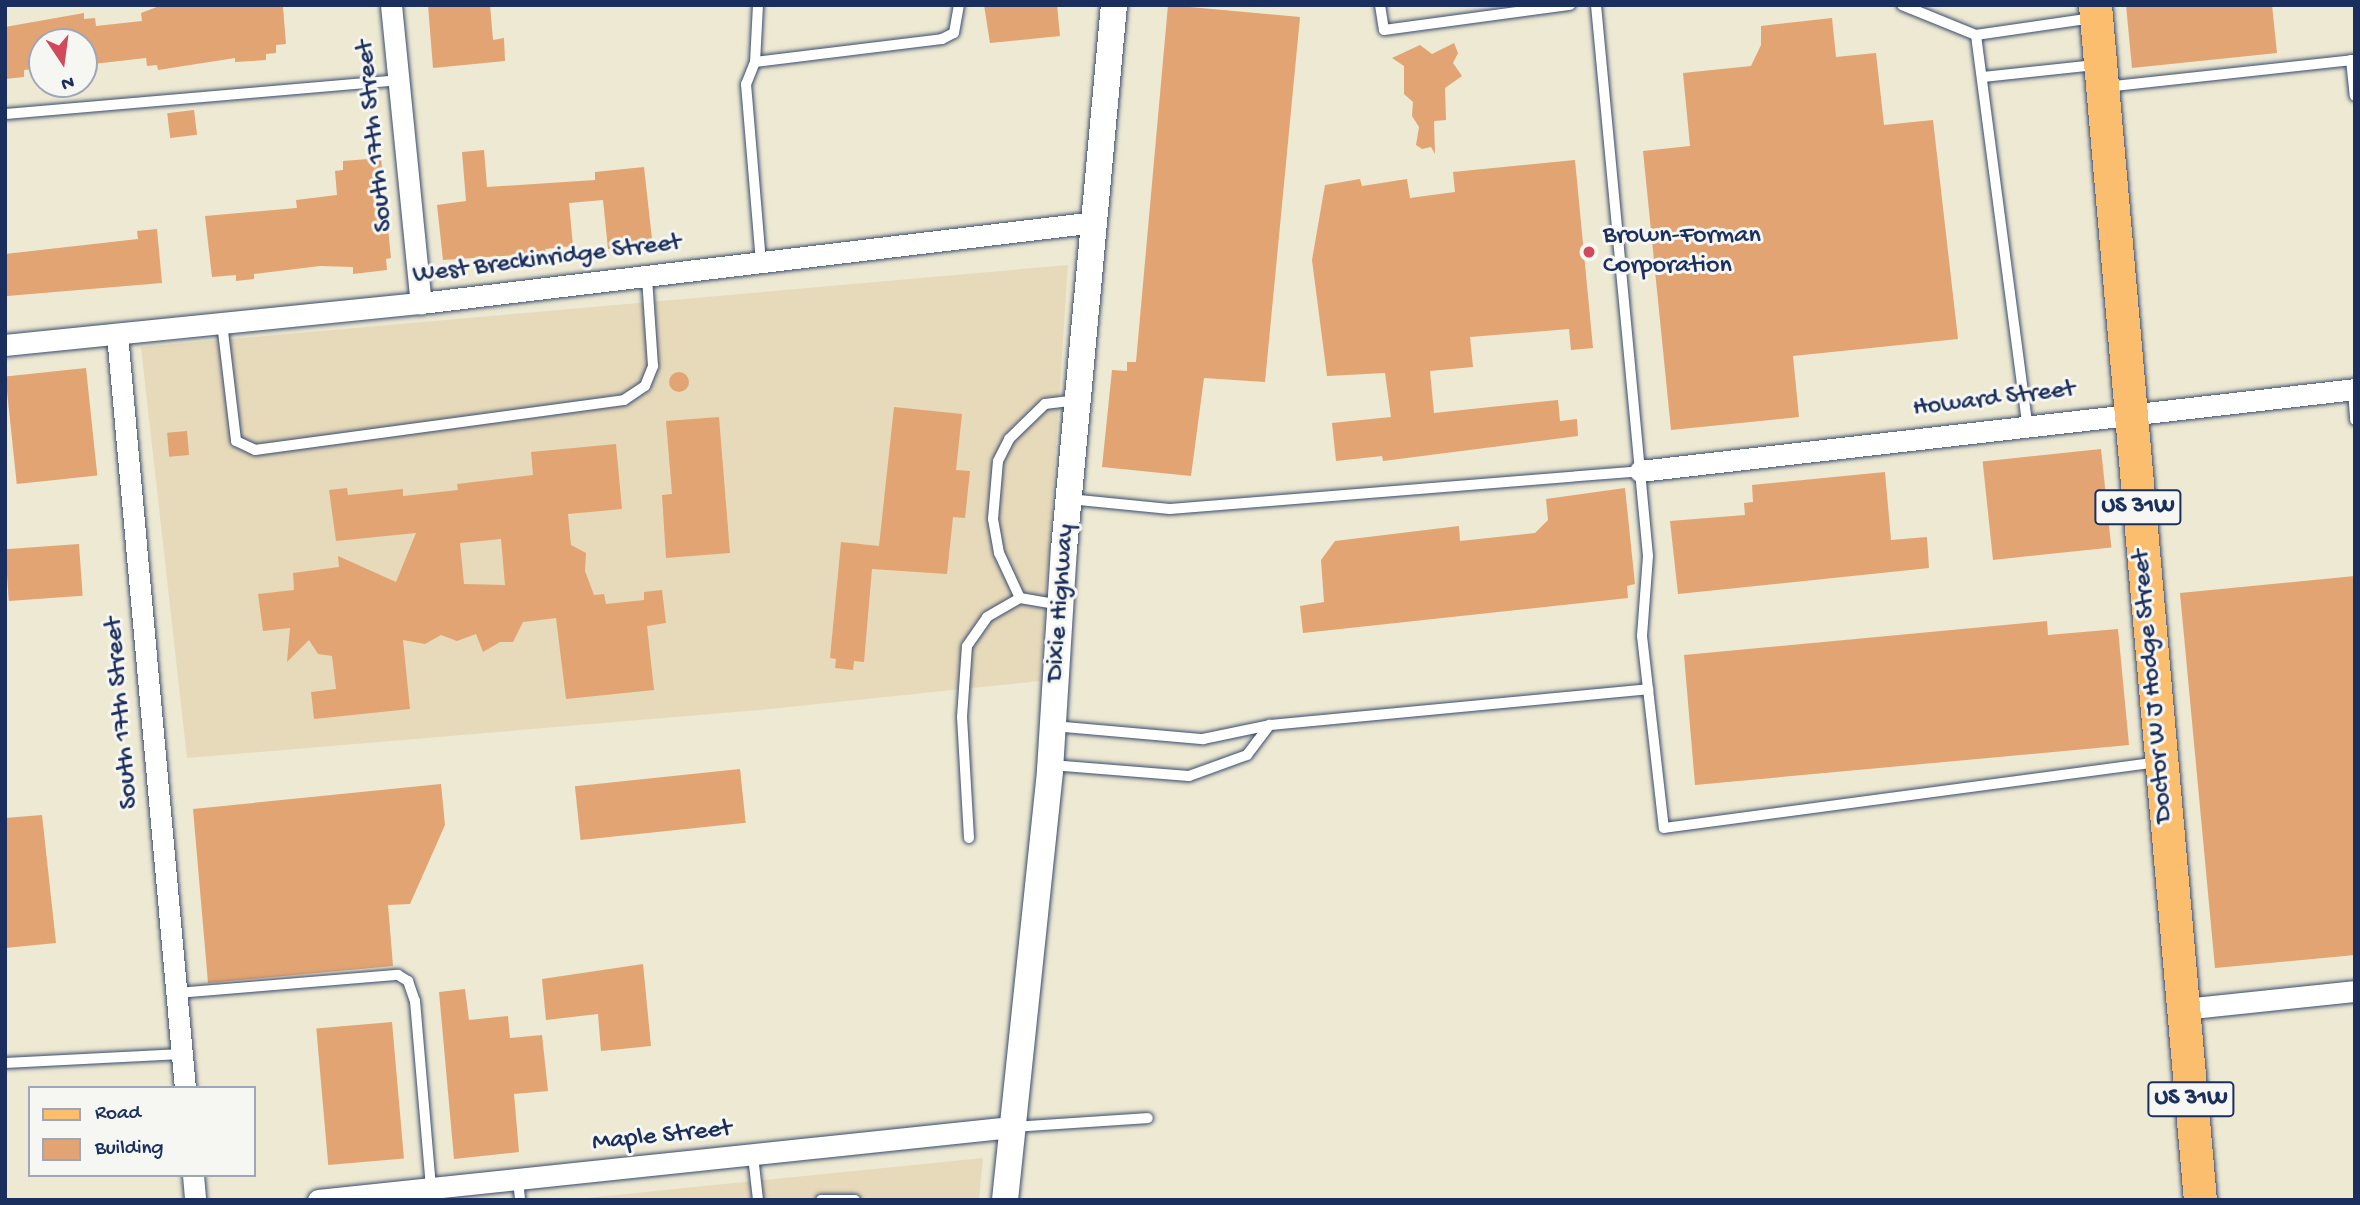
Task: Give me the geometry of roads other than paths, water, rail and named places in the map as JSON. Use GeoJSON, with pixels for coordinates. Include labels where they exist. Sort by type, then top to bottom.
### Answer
{"type":"FeatureCollection","features":[{"type":"Feature","properties":{"kind":"main road","name":"Doctor W J Hodge Street"},"geometry":{"type":"LineString","coordinates":[[2095,12],[2200,1200]]}},
{"type":"Feature","properties":{"kind":"street","name":"South 17th Street"},"geometry":{"type":"LineString","coordinates":[[391,5],[421,303]]}},
{"type":"Feature","properties":{"kind":"street","name":"Dixie Highway"},"geometry":{"type":"LineString","coordinates":[[1005,1200],[1050,765],[1069,499],[1114,5]]}},
{"type":"Feature","properties":{"kind":"street","name":"West Breckinridge Street"},"geometry":{"type":"LineString","coordinates":[[5,345],[421,303],[1095,222]]}},
{"type":"Feature","properties":{"kind":"street","name":"South 17th Street"},"geometry":{"type":"LineString","coordinates":[[117,334],[185,1086]]}},
{"type":"Feature","properties":{"kind":"street","name":"Howard Street"},"geometry":{"type":"LineString","coordinates":[[1640,471],[2027,423],[2354,389]]}},
{"type":"Feature","properties":{"kind":"street"},"geometry":{"type":"LineString","coordinates":[[2183,1009],[2355,991]]}},
{"type":"Feature","properties":{"kind":"street","name":"Maple Street"},"geometry":{"type":"LineString","coordinates":[[318,1200],[431,1188],[519,1190],[754,1156],[1011,1127]]}},
{"type":"Feature","properties":{"kind":"street"},"geometry":{"type":"LineString","coordinates":[[193,1177],[195,1200]]}},
{"type":"Feature","properties":{"kind":"lane"},"geometry":{"type":"LineString","coordinates":[[758,5],[755,62],[746,84],[761,264]]}},
{"type":"Feature","properties":{"kind":"lane"},"geometry":{"type":"LineString","coordinates":[[755,62],[942,39],[954,33],[959,5]]}},
{"type":"Feature","properties":{"kind":"lane"},"geometry":{"type":"LineString","coordinates":[[1380,5],[1384,30],[1570,5]]}},
{"type":"Feature","properties":{"kind":"lane"},"geometry":{"type":"LineString","coordinates":[[1596,5],[1648,556],[1642,636],[1664,828],[2160,761]]}},
{"type":"Feature","properties":{"kind":"lane"},"geometry":{"type":"LineString","coordinates":[[1902,5],[1976,36],[2095,12]]}},
{"type":"Feature","properties":{"kind":"lane"},"geometry":{"type":"LineString","coordinates":[[1976,36],[2027,423]]}},
{"type":"Feature","properties":{"kind":"lane"},"geometry":{"type":"LineString","coordinates":[[1983,77],[2101,76],[2353,60],[2355,96]]}},
{"type":"Feature","properties":{"kind":"lane"},"geometry":{"type":"LineString","coordinates":[[5,114],[399,79]]}},
{"type":"Feature","properties":{"kind":"lane"},"geometry":{"type":"LineString","coordinates":[[222,323],[236,441],[254,450],[624,400],[645,386],[653,366],[647,276]]}},
{"type":"Feature","properties":{"kind":"lane"},"geometry":{"type":"LineString","coordinates":[[2354,389],[2355,420]]}},
{"type":"Feature","properties":{"kind":"lane"},"geometry":{"type":"LineString","coordinates":[[1020,598],[999,553],[993,519],[998,461],[1009,439],[1045,404],[1078,400]]}},
{"type":"Feature","properties":{"kind":"lane"},"geometry":{"type":"LineString","coordinates":[[1069,499],[1170,509],[1640,471]]}},
{"type":"Feature","properties":{"kind":"lane"},"geometry":{"type":"LineString","coordinates":[[969,838],[962,717],[967,646],[987,617],[1020,598],[1061,605]]}},
{"type":"Feature","properties":{"kind":"lane"},"geometry":{"type":"LineString","coordinates":[[1053,726],[1203,739],[1270,725],[1648,690]]}},
{"type":"Feature","properties":{"kind":"lane"},"geometry":{"type":"LineString","coordinates":[[1050,765],[1189,776],[1247,754],[1270,725]]}},
{"type":"Feature","properties":{"kind":"lane"},"geometry":{"type":"LineString","coordinates":[[177,993],[398,975],[408,981],[415,1001],[431,1188]]}},
{"type":"Feature","properties":{"kind":"lane"},"geometry":{"type":"LineString","coordinates":[[5,1063],[182,1054]]}},
{"type":"Feature","properties":{"kind":"lane"},"geometry":{"type":"LineString","coordinates":[[1011,1127],[1148,1118]]}},
{"type":"Feature","properties":{"kind":"lane"},"geometry":{"type":"LineString","coordinates":[[754,1156],[758,1200]]}},
{"type":"Feature","properties":{"kind":"lane"},"geometry":{"type":"LineString","coordinates":[[821,1200],[855,1200]]}},
{"type":"Feature","properties":{"kind":"place","name":"Brown-Forman Corporation"},"geometry":{"type":"Point","coordinates":[1589,252]}}]}
